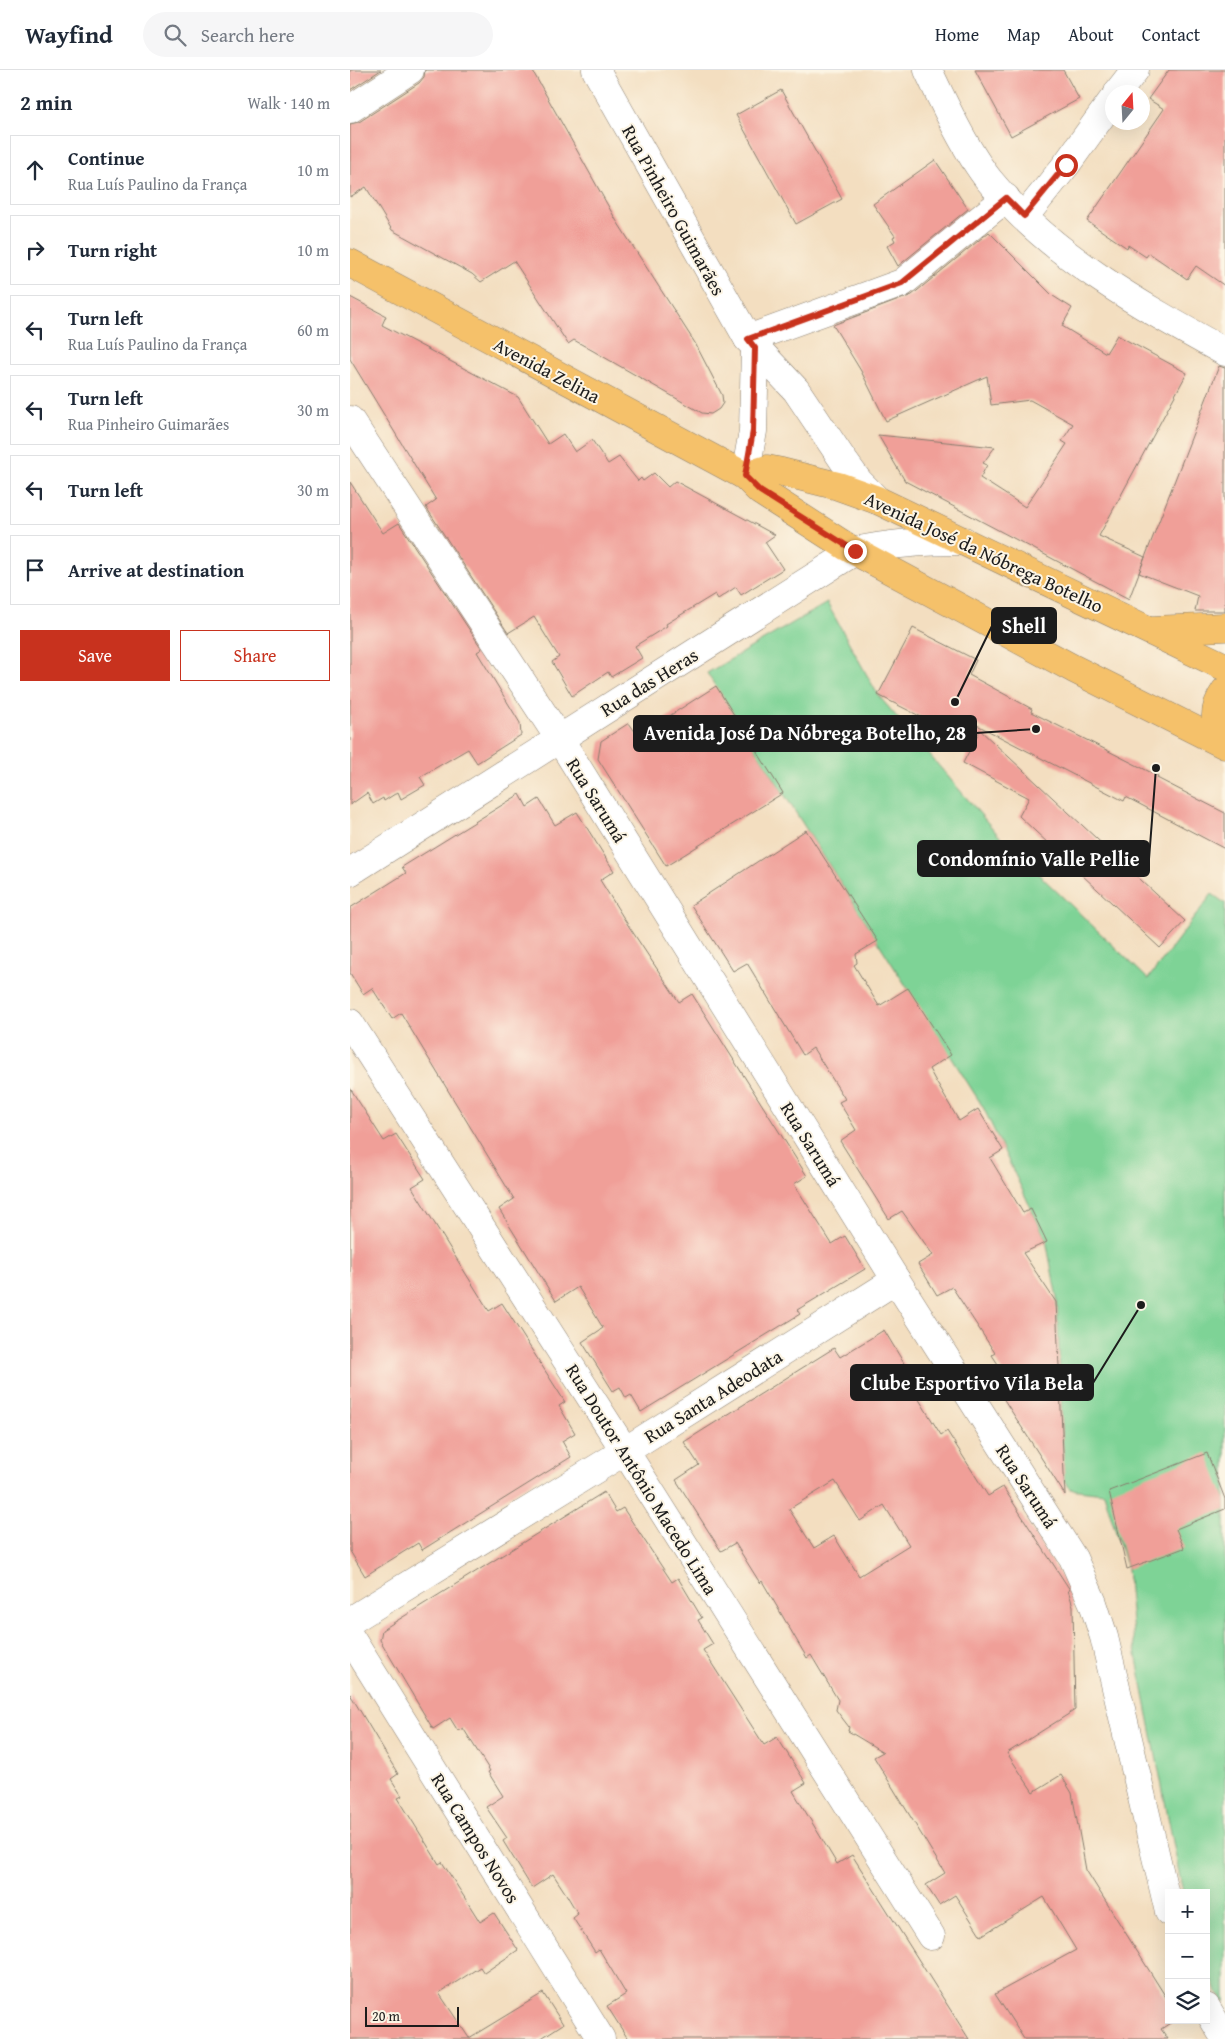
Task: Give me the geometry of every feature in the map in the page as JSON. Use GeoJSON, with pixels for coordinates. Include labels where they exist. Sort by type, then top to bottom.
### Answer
{"type":"FeatureCollection","features":[{"type":"Feature","properties":{"kind":"main road","name":"Avenida Zelina"},"geometry":{"type":"LineString","coordinates":[[350,263],[745,476]]}},
{"type":"Feature","properties":{"kind":"main road","name":"Avenida José da Nóbrega Botelho"},"geometry":{"type":"LineString","coordinates":[[745,476],[767,470],[774,471],[838,486],[877,500],[1225,667]]}},
{"type":"Feature","properties":{"kind":"main road"},"geometry":{"type":"LineString","coordinates":[[745,476],[760,491],[855,551],[1074,669],[1225,744]]}},
{"type":"Feature","properties":{"kind":"main road"},"geometry":{"type":"LineString","coordinates":[[1149,630],[1225,627]]}},
{"type":"Feature","properties":{"kind":"main road"},"geometry":{"type":"LineString","coordinates":[[1225,691],[1218,703],[1215,714],[1216,726],[1225,744]]}},
{"type":"Feature","properties":{"kind":"street"},"geometry":{"type":"LineString","coordinates":[[350,109],[410,70]]}},
{"type":"Feature","properties":{"kind":"street","name":"Rua Pinheiro Guimarães"},"geometry":{"type":"LineString","coordinates":[[596,70],[752,344],[796,390],[854,474],[877,500]]}},
{"type":"Feature","properties":{"kind":"street"},"geometry":{"type":"LineString","coordinates":[[928,70],[950,116],[988,179],[1015,207],[1082,266],[1181,328],[1225,352]]}},
{"type":"Feature","properties":{"kind":"street"},"geometry":{"type":"LineString","coordinates":[[1123,85],[1135,70]]}},
{"type":"Feature","properties":{"kind":"street"},"geometry":{"type":"LineString","coordinates":[[745,476],[753,431],[752,344],[902,283],[1015,207],[1066,165],[1105,111]]}},
{"type":"Feature","properties":{"kind":"street","name":"Rua Sarumá"},"geometry":{"type":"LineString","coordinates":[[350,420],[559,738],[896,1280],[1074,1558],[1093,1602],[1165,1896]]}},
{"type":"Feature","properties":{"kind":"street","name":"Rua das Heras"},"geometry":{"type":"LineString","coordinates":[[350,872],[855,551],[886,544],[921,541],[964,541]]}},
{"type":"Feature","properties":{"kind":"street","name":"Rua Doutor Antônio Macedo Lima"},"geometry":{"type":"LineString","coordinates":[[350,1023],[625,1451],[931,1936]]}},
{"type":"Feature","properties":{"kind":"street","name":"Rua Santa Adeodata"},"geometry":{"type":"LineString","coordinates":[[350,1621],[896,1280]]}},
{"type":"Feature","properties":{"kind":"street","name":"Rua Campos Novos"},"geometry":{"type":"LineString","coordinates":[[350,1637],[601,2039]]}},
{"type":"Feature","properties":{"kind":"street"},"geometry":{"type":"LineString","coordinates":[[1210,2015],[1221,2036]]}},
{"type":"Feature","properties":{"kind":"green space"},"geometry":{"type":"Polygon","coordinates":[[[827,603],[878,695],[1000,837],[1148,979],[1212,894],[1225,903],[1225,2002],[1216,1990],[1210,1974],[1210,1889],[1182,1889],[1134,1644],[1127,1569],[1104,1493],[1070,1489],[1064,1478],[1057,1298],[1046,1240],[983,1107],[707,673],[827,603]]]}},
{"type":"Feature","properties":{"kind":"building"},"geometry":{"type":"Polygon","coordinates":[[[350,70],[381,70],[350,90],[350,70]]]}},
{"type":"Feature","properties":{"kind":"building"},"geometry":{"type":"Polygon","coordinates":[[[425,70],[532,70],[616,220],[695,343],[722,395],[723,403],[719,409],[711,414],[702,413],[574,340],[568,344],[514,261],[481,282],[472,274],[392,230],[366,187],[350,197],[350,124],[359,122],[419,83],[424,77],[425,70]]]}},
{"type":"Feature","properties":{"kind":"building"},"geometry":{"type":"Polygon","coordinates":[[[975,70],[1063,70],[1079,99],[1011,136],[975,70]]]}},
{"type":"Feature","properties":{"kind":"building"},"geometry":{"type":"Polygon","coordinates":[[[1169,70],[1225,70],[1225,286],[1196,266],[1187,279],[1149,253],[1146,257],[1128,245],[1127,248],[1087,221],[1164,109],[1150,100],[1150,96],[1169,70]]]}},
{"type":"Feature","properties":{"kind":"building"},"geometry":{"type":"Polygon","coordinates":[[[781,90],[842,199],[796,224],[736,115],[781,90]]]}},
{"type":"Feature","properties":{"kind":"building"},"geometry":{"type":"Polygon","coordinates":[[[935,160],[968,209],[898,266],[887,246],[895,241],[893,237],[895,236],[873,204],[935,160]]]}},
{"type":"Feature","properties":{"kind":"building"},"geometry":{"type":"Polygon","coordinates":[[[989,232],[1053,296],[1072,308],[1062,326],[1106,353],[1117,335],[1187,373],[1099,536],[1145,557],[1129,599],[905,481],[878,435],[995,447],[983,463],[987,465],[980,478],[1025,507],[1067,444],[1062,441],[1073,424],[1030,400],[991,405],[987,376],[886,421],[861,371],[833,325],[912,295],[989,232]]]}},
{"type":"Feature","properties":{"kind":"building"},"geometry":{"type":"Polygon","coordinates":[[[350,297],[386,316],[382,325],[518,397],[548,444],[563,434],[575,452],[592,440],[608,464],[619,457],[638,481],[641,478],[643,481],[654,473],[668,487],[675,481],[775,535],[765,542],[783,569],[741,595],[736,587],[718,599],[715,594],[666,624],[667,626],[635,646],[642,658],[611,677],[608,672],[572,696],[552,662],[559,657],[534,617],[508,633],[426,507],[436,500],[350,359],[350,297]]]}},
{"type":"Feature","properties":{"kind":"building"},"geometry":{"type":"Polygon","coordinates":[[[1219,366],[1225,368],[1225,611],[1195,611],[1198,596],[1139,573],[1219,366]]]}},
{"type":"Feature","properties":{"kind":"building"},"geometry":{"type":"Polygon","coordinates":[[[350,482],[383,533],[399,523],[482,649],[477,652],[520,723],[521,735],[477,763],[468,749],[420,777],[425,785],[401,799],[398,792],[384,801],[383,798],[373,804],[367,793],[350,805],[350,482]]]}},
{"type":"Feature","properties":{"kind":"building"},"geometry":{"type":"Polygon","coordinates":[[[913,628],[976,660],[969,675],[1032,709],[1031,712],[1158,776],[1157,778],[1225,813],[1225,849],[1126,797],[1124,801],[977,725],[967,740],[878,695],[913,628]]]}},
{"type":"Feature","properties":{"kind":"building"},"geometry":{"type":"Polygon","coordinates":[[[716,686],[783,793],[666,866],[598,759],[601,741],[629,723],[638,736],[716,686]]]}},
{"type":"Feature","properties":{"kind":"building"},"geometry":{"type":"Polygon","coordinates":[[[980,730],[1185,921],[1160,948],[1019,816],[1029,798],[963,763],[980,730]]]}},
{"type":"Feature","properties":{"kind":"building"},"geometry":{"type":"Polygon","coordinates":[[[520,794],[527,807],[539,799],[555,825],[577,812],[614,871],[600,880],[628,925],[679,1002],[692,994],[807,1176],[794,1184],[832,1244],[845,1236],[865,1269],[797,1310],[800,1314],[641,1412],[631,1395],[626,1398],[620,1387],[613,1391],[582,1342],[603,1328],[578,1287],[556,1301],[499,1209],[514,1199],[401,1013],[392,1019],[372,988],[363,994],[350,973],[350,908],[406,873],[402,867],[520,794]]]}},
{"type":"Feature","properties":{"kind":"building"},"geometry":{"type":"Polygon","coordinates":[[[806,830],[878,941],[856,954],[857,963],[854,965],[879,1006],[908,988],[951,1055],[929,1069],[935,1080],[959,1121],[978,1109],[1003,1150],[990,1158],[1023,1213],[1031,1209],[1047,1242],[1023,1253],[1056,1302],[1065,1495],[1003,1398],[1015,1390],[992,1355],[995,1353],[952,1287],[937,1295],[918,1264],[933,1255],[902,1211],[889,1219],[840,1141],[856,1130],[839,1102],[845,1099],[813,1048],[803,1055],[747,963],[733,971],[691,905],[806,830]]]}},
{"type":"Feature","properties":{"kind":"building"},"geometry":{"type":"Polygon","coordinates":[[[350,1088],[384,1141],[396,1134],[425,1179],[412,1187],[489,1311],[502,1303],[565,1402],[559,1406],[575,1433],[562,1441],[571,1457],[422,1550],[418,1543],[365,1576],[350,1551],[350,1088]]]}},
{"type":"Feature","properties":{"kind":"building"},"geometry":{"type":"Polygon","coordinates":[[[884,1330],[920,1390],[915,1393],[941,1435],[947,1431],[988,1496],[1003,1487],[1070,1590],[1068,1590],[1073,1606],[1075,1710],[1007,1753],[1033,1792],[1061,1775],[1072,1793],[1086,1870],[1165,1996],[1165,2024],[1169,2024],[1161,2029],[1168,2039],[1024,2039],[995,1994],[1076,1950],[1044,1897],[981,1936],[955,1895],[939,1905],[926,1885],[945,1873],[874,1757],[883,1752],[848,1731],[849,1727],[836,1710],[838,1700],[811,1655],[807,1658],[762,1581],[760,1583],[735,1543],[721,1551],[676,1480],[699,1465],[684,1442],[834,1348],[840,1357],[884,1330]],[[835,1481],[789,1509],[814,1548],[834,1536],[859,1576],[909,1545],[884,1505],[860,1521],[835,1481]]]}},
{"type":"Feature","properties":{"kind":"building"},"geometry":{"type":"Polygon","coordinates":[[[1207,1453],[1225,1499],[1225,1509],[1176,1529],[1184,1548],[1127,1569],[1109,1491],[1207,1453]]]}},
{"type":"Feature","properties":{"kind":"building"},"geometry":{"type":"Polygon","coordinates":[[[604,1492],[616,1512],[623,1508],[672,1582],[678,1578],[702,1618],[698,1620],[713,1644],[703,1650],[764,1745],[777,1737],[806,1783],[793,1791],[837,1864],[852,1855],[969,2039],[628,2039],[607,2006],[626,1994],[599,1949],[595,1952],[573,1918],[578,1914],[566,1894],[553,1874],[532,1888],[503,1841],[507,1838],[486,1807],[503,1796],[488,1772],[490,1771],[463,1728],[458,1731],[450,1718],[433,1729],[380,1640],[382,1630],[604,1492]]]}},
{"type":"Feature","properties":{"kind":"building"},"geometry":{"type":"Polygon","coordinates":[[[350,1694],[398,1774],[391,1779],[402,1796],[398,1798],[439,1864],[442,1862],[480,1922],[494,1913],[518,1950],[484,1973],[480,1967],[439,1993],[469,2038],[543,1993],[563,2024],[540,2039],[350,2039],[350,1694]]]}},
{"type":"Feature","properties":{"kind":"place","name":"Shell"},"geometry":{"type":"Point","coordinates":[955,702]}},
{"type":"Feature","properties":{"kind":"place","name":"Avenida José Da Nóbrega Botelho, 28"},"geometry":{"type":"Point","coordinates":[1036,729]}},
{"type":"Feature","properties":{"kind":"place","name":"Condomínio Valle Pellie"},"geometry":{"type":"Point","coordinates":[1156,768]}},
{"type":"Feature","properties":{"kind":"place","name":"Clube Esportivo Vila Bela"},"geometry":{"type":"Point","coordinates":[1141,1305]}},
{"type":"Feature","properties":{"kind":"route"},"geometry":{"type":"LineString","coordinates":[[855,551],[760,491],[745,476],[753,431],[755,348],[748,339],[902,283],[923,268],[1006,198],[1024,216],[1066,165]]}}]}
